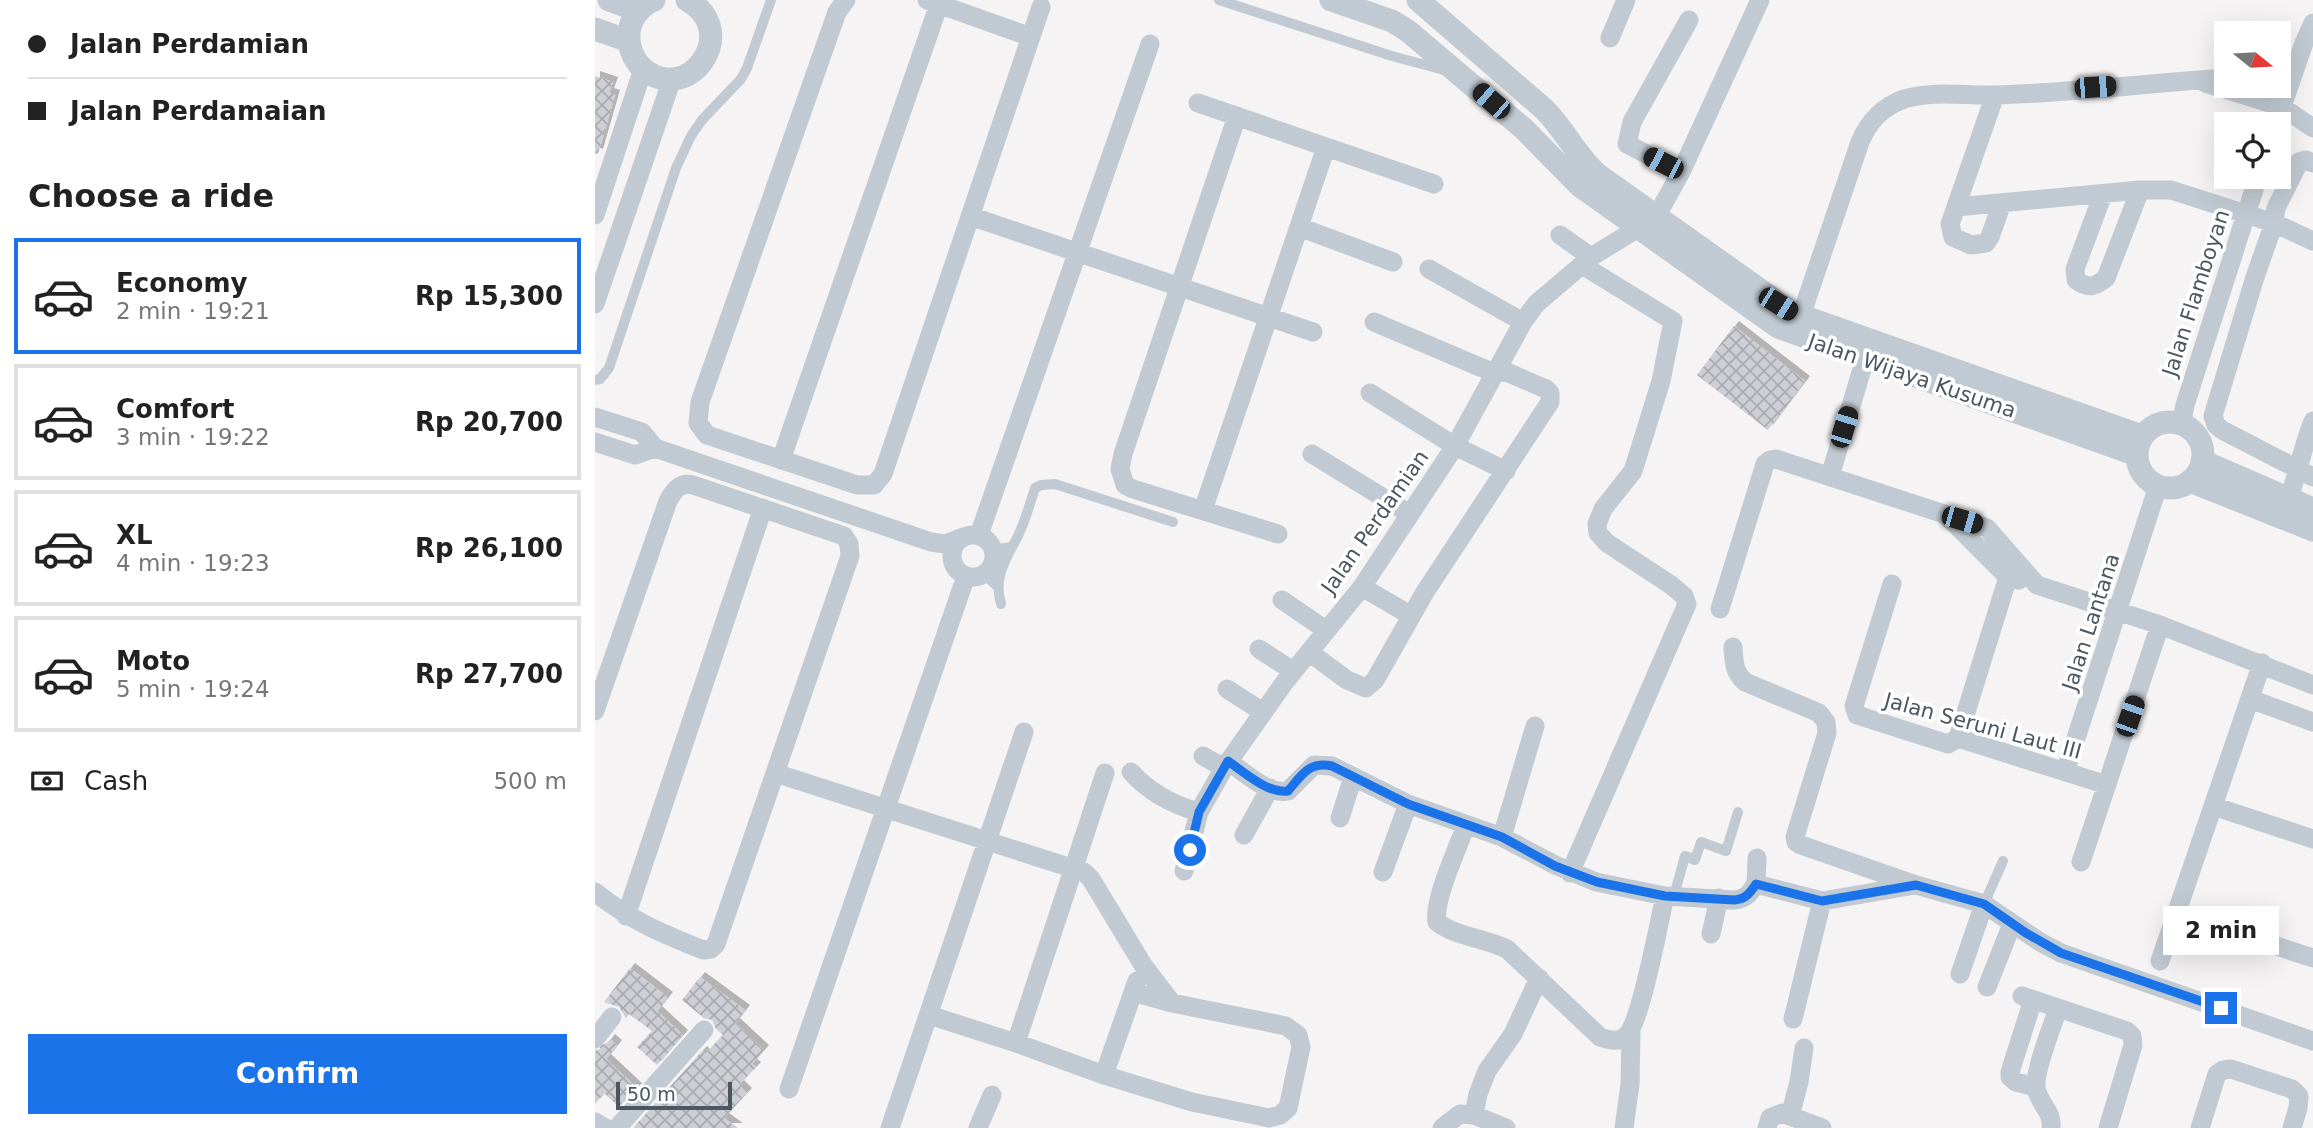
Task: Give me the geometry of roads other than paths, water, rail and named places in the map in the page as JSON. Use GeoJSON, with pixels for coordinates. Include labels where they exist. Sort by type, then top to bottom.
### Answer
{"type":"FeatureCollection","features":[{"type":"Feature","properties":{"kind":"street"},"geometry":{"type":"LineString","coordinates":[[609,0],[646,5],[631,25],[629,41],[633,57],[643,69],[657,77],[672,79],[682,77],[698,67],[709,51],[711,41],[708,22],[696,2]]}},
{"type":"Feature","properties":{"kind":"street"},"geometry":{"type":"LineString","coordinates":[[846,0],[837,12],[700,402],[698,423],[707,435],[857,485],[874,485],[883,474],[1041,7]]}},
{"type":"Feature","properties":{"kind":"street","name":"Jalan Wijaya Kusuma"},"geometry":{"type":"LineString","coordinates":[[1331,0],[1400,25],[1524,130],[1580,186],[1648,223],[1801,316],[2140,446]]}},
{"type":"Feature","properties":{"kind":"street"},"geometry":{"type":"LineString","coordinates":[[1610,38],[1626,0]]}},
{"type":"Feature","properties":{"kind":"street"},"geometry":{"type":"LineString","coordinates":[[1648,223],[1681,172],[1760,0]]}},
{"type":"Feature","properties":{"kind":"street","name":"Jalan Wijaya Kusuma"},"geometry":{"type":"LineString","coordinates":[[1421,1],[1545,109],[1591,169],[1648,223],[1778,327],[1865,359],[2140,446]]}},
{"type":"Feature","properties":{"kind":"street"},"geometry":{"type":"LineString","coordinates":[[781,460],[933,2],[1031,37]]}},
{"type":"Feature","properties":{"kind":"street"},"geometry":{"type":"LineString","coordinates":[[1681,172],[1627,144],[1632,122],[1689,20]]}},
{"type":"Feature","properties":{"kind":"street"},"geometry":{"type":"LineString","coordinates":[[2291,65],[2313,23]]}},
{"type":"Feature","properties":{"kind":"street"},"geometry":{"type":"LineString","coordinates":[[595,29],[629,41]]}},
{"type":"Feature","properties":{"kind":"street"},"geometry":{"type":"LineString","coordinates":[[975,576],[951,558],[953,549],[971,536],[1077,253],[1150,44]]}},
{"type":"Feature","properties":{"kind":"street"},"geometry":{"type":"LineString","coordinates":[[595,215],[643,69]]}},
{"type":"Feature","properties":{"kind":"street"},"geometry":{"type":"LineString","coordinates":[[595,304],[672,79]]}},
{"type":"Feature","properties":{"kind":"street"},"geometry":{"type":"LineString","coordinates":[[1801,316],[1860,142],[1871,121],[1885,108],[1904,99],[1934,93],[1995,95],[2214,79]]}},
{"type":"Feature","properties":{"kind":"street"},"geometry":{"type":"LineString","coordinates":[[2195,80],[2270,112]]}},
{"type":"Feature","properties":{"kind":"street"},"geometry":{"type":"LineString","coordinates":[[1995,95],[1950,224],[1953,237],[1971,244],[1986,243],[2002,203]]}},
{"type":"Feature","properties":{"kind":"street"},"geometry":{"type":"LineString","coordinates":[[1198,103],[1434,184]]}},
{"type":"Feature","properties":{"kind":"street"},"geometry":{"type":"LineString","coordinates":[[1237,116],[1120,469],[1125,485],[1278,534]]}},
{"type":"Feature","properties":{"kind":"street"},"geometry":{"type":"LineString","coordinates":[[2291,120],[2313,128]]}},
{"type":"Feature","properties":{"kind":"street"},"geometry":{"type":"LineString","coordinates":[[1203,510],[1326,147]]}},
{"type":"Feature","properties":{"kind":"street"},"geometry":{"type":"LineString","coordinates":[[2300,471],[2222,430],[2216,425],[2213,416],[2274,223],[2276,208],[2299,162],[2306,160],[2313,163]]}},
{"type":"Feature","properties":{"kind":"street","name":"Jalan Flamboyan"},"geometry":{"type":"LineString","coordinates":[[2181,424],[2254,189]]}},
{"type":"Feature","properties":{"kind":"street"},"geometry":{"type":"LineString","coordinates":[[1956,208],[2140,190],[2171,190],[2274,223],[2313,241]]}},
{"type":"Feature","properties":{"kind":"street"},"geometry":{"type":"LineString","coordinates":[[2103,194],[2075,269],[2077,280],[2089,287],[2096,286],[2106,278],[2140,190]]}},
{"type":"Feature","properties":{"kind":"street"},"geometry":{"type":"LineString","coordinates":[[970,216],[1313,332]]}},
{"type":"Feature","properties":{"kind":"street","name":"Jalan Perdamian"},"geometry":{"type":"LineString","coordinates":[[1184,871],[1199,812],[1226,765],[1293,671],[1362,587],[1455,446],[1523,322],[1536,304],[1586,261],[1648,223]]}},
{"type":"Feature","properties":{"kind":"street"},"geometry":{"type":"LineString","coordinates":[[1299,227],[1393,262]]}},
{"type":"Feature","properties":{"kind":"street"},"geometry":{"type":"LineString","coordinates":[[1560,235],[1586,261],[1673,321],[1661,381],[1633,471],[1604,509],[1597,524],[1598,533],[1607,543],[1671,585],[1684,596],[1687,604],[1570,873]]}},
{"type":"Feature","properties":{"kind":"street"},"geometry":{"type":"LineString","coordinates":[[1429,269],[1523,322]]}},
{"type":"Feature","properties":{"kind":"street"},"geometry":{"type":"LineString","coordinates":[[1309,652],[1347,681],[1366,688],[1382,670],[1410,615],[1549,407],[1551,398],[1546,389],[1509,373],[1496,372],[1374,321]]}},
{"type":"Feature","properties":{"kind":"street"},"geometry":{"type":"LineString","coordinates":[[1830,476],[1865,359]]}},
{"type":"Feature","properties":{"kind":"street"},"geometry":{"type":"LineString","coordinates":[[1370,393],[1455,446],[1506,471]]}},
{"type":"Feature","properties":{"kind":"street"},"geometry":{"type":"LineString","coordinates":[[595,417],[642,432],[655,448],[931,542],[944,549],[975,576]]}},
{"type":"Feature","properties":{"kind":"street"},"geometry":{"type":"LineString","coordinates":[[2283,495],[2300,471],[2302,449],[2313,421]]}},
{"type":"Feature","properties":{"kind":"street"},"geometry":{"type":"LineString","coordinates":[[2164,422],[2181,424],[2192,431],[2199,441],[2201,461],[2190,481],[2171,488],[2158,486],[2143,474],[2140,446],[2148,430],[2164,422]]}},
{"type":"Feature","properties":{"kind":"street"},"geometry":{"type":"LineString","coordinates":[[595,442],[635,455],[655,448]]}},
{"type":"Feature","properties":{"kind":"street"},"geometry":{"type":"LineString","coordinates":[[1312,454],[1410,514]]}},
{"type":"Feature","properties":{"kind":"street"},"geometry":{"type":"LineString","coordinates":[[1720,609],[1765,464],[1776,459],[1987,528],[2037,585]]}},
{"type":"Feature","properties":{"kind":"street"},"geometry":{"type":"LineString","coordinates":[[2201,461],[2313,509]]}},
{"type":"Feature","properties":{"kind":"street"},"geometry":{"type":"LineString","coordinates":[[2190,481],[2313,530]]}},
{"type":"Feature","properties":{"kind":"street"},"geometry":{"type":"LineString","coordinates":[[595,711],[668,500],[675,488],[686,483],[844,536],[849,544],[850,556],[716,944],[703,950],[626,916],[595,892]]}},
{"type":"Feature","properties":{"kind":"street","name":"Jalan Lantana"},"geometry":{"type":"LineString","coordinates":[[2065,772],[2158,486]]}},
{"type":"Feature","properties":{"kind":"street"},"geometry":{"type":"LineString","coordinates":[[626,916],[763,508]]}},
{"type":"Feature","properties":{"kind":"street"},"geometry":{"type":"LineString","coordinates":[[1946,514],[2008,577],[2160,625],[2313,685]]}},
{"type":"Feature","properties":{"kind":"street"},"geometry":{"type":"LineString","coordinates":[[789,1089],[886,807],[975,576],[992,566],[1002,549],[971,536],[945,544],[931,542]]}},
{"type":"Feature","properties":{"kind":"street"},"geometry":{"type":"LineString","coordinates":[[1958,738],[2008,577]]}},
{"type":"Feature","properties":{"kind":"street","name":"Jalan Seruni Laut III"},"geometry":{"type":"LineString","coordinates":[[1892,584],[1854,706],[1857,715],[1948,744],[1958,738],[2107,785]]}},
{"type":"Feature","properties":{"kind":"street"},"geometry":{"type":"LineString","coordinates":[[1362,587],[1410,615]]}},
{"type":"Feature","properties":{"kind":"street"},"geometry":{"type":"LineString","coordinates":[[1282,600],[1326,630]]}},
{"type":"Feature","properties":{"kind":"street"},"geometry":{"type":"LineString","coordinates":[[2081,862],[2160,625]]}},
{"type":"Feature","properties":{"kind":"street"},"geometry":{"type":"LineString","coordinates":[[1733,647],[1737,675],[1745,682],[1819,713],[1826,722],[1827,733],[1795,837],[1796,842],[1916,885],[1984,904],[2061,953],[2313,1041]]}},
{"type":"Feature","properties":{"kind":"street"},"geometry":{"type":"LineString","coordinates":[[1259,649],[1293,671]]}},
{"type":"Feature","properties":{"kind":"street"},"geometry":{"type":"LineString","coordinates":[[2160,961],[2262,663]]}},
{"type":"Feature","properties":{"kind":"street"},"geometry":{"type":"LineString","coordinates":[[1227,689],[1263,712]]}},
{"type":"Feature","properties":{"kind":"street"},"geometry":{"type":"LineString","coordinates":[[2250,699],[2313,722]]}},
{"type":"Feature","properties":{"kind":"street"},"geometry":{"type":"LineString","coordinates":[[1502,837],[1535,726]]}},
{"type":"Feature","properties":{"kind":"street"},"geometry":{"type":"LineString","coordinates":[[890,1128],[1024,732]]}},
{"type":"Feature","properties":{"kind":"street"},"geometry":{"type":"LineString","coordinates":[[1203,756],[1280,792],[1288,791],[1314,765],[1332,766],[1408,804],[1502,837],[1570,873],[1597,882],[1669,896],[1741,899],[1749,894],[1756,884],[1757,858]]}},
{"type":"Feature","properties":{"kind":"street"},"geometry":{"type":"LineString","coordinates":[[1131,772],[1159,796],[1199,812]]}},
{"type":"Feature","properties":{"kind":"street"},"geometry":{"type":"LineString","coordinates":[[775,773],[1084,872],[1091,879],[1143,965],[1172,1003]]}},
{"type":"Feature","properties":{"kind":"street"},"geometry":{"type":"LineString","coordinates":[[1016,1043],[1105,774]]}},
{"type":"Feature","properties":{"kind":"street"},"geometry":{"type":"LineString","coordinates":[[1340,818],[1353,777]]}},
{"type":"Feature","properties":{"kind":"street"},"geometry":{"type":"LineString","coordinates":[[1244,835],[1270,788]]}},
{"type":"Feature","properties":{"kind":"street"},"geometry":{"type":"LineString","coordinates":[[1383,872],[1408,804]]}},
{"type":"Feature","properties":{"kind":"street"},"geometry":{"type":"LineString","coordinates":[[2213,806],[2313,839]]}},
{"type":"Feature","properties":{"kind":"street"},"geometry":{"type":"LineString","coordinates":[[1466,825],[1441,894],[1436,913],[1437,922],[1445,928],[1492,941],[1507,949],[1600,1037],[1617,1041],[1631,1030]]}},
{"type":"Feature","properties":{"kind":"street"},"geometry":{"type":"LineString","coordinates":[[1756,884],[1822,901],[1916,885]]}},
{"type":"Feature","properties":{"kind":"street"},"geometry":{"type":"LineString","coordinates":[[1624,1128],[1630,1084],[1631,1030],[1669,896]]}},
{"type":"Feature","properties":{"kind":"street"},"geometry":{"type":"LineString","coordinates":[[1711,934],[1719,898]]}},
{"type":"Feature","properties":{"kind":"street"},"geometry":{"type":"LineString","coordinates":[[1793,1019],[1822,901]]}},
{"type":"Feature","properties":{"kind":"street"},"geometry":{"type":"LineString","coordinates":[[1960,974],[1984,904]]}},
{"type":"Feature","properties":{"kind":"street"},"geometry":{"type":"LineString","coordinates":[[2176,913],[2313,958]]}},
{"type":"Feature","properties":{"kind":"street"},"geometry":{"type":"LineString","coordinates":[[1987,987],[2012,924]]}},
{"type":"Feature","properties":{"kind":"street"},"geometry":{"type":"LineString","coordinates":[[1104,1076],[1143,965]]}},
{"type":"Feature","properties":{"kind":"street"},"geometry":{"type":"LineString","coordinates":[[1474,1115],[1478,1094],[1487,1071],[1513,1034],[1539,978]]}},
{"type":"Feature","properties":{"kind":"street"},"geometry":{"type":"LineString","coordinates":[[929,1015],[1016,1043],[1104,1076],[1192,1102],[1269,1118],[1280,1115],[1288,1108],[1301,1046],[1298,1035],[1286,1026],[1172,1003],[1133,992]]}},
{"type":"Feature","properties":{"kind":"street"},"geometry":{"type":"LineString","coordinates":[[2036,1087],[2017,1082],[2010,1077],[2027,998],[2127,1031],[2132,1036],[2133,1045],[2108,1128]]}},
{"type":"Feature","properties":{"kind":"street"},"geometry":{"type":"LineString","coordinates":[[2051,1128],[2049,1110],[2036,1087],[2038,1072],[2058,1009]]}},
{"type":"Feature","properties":{"kind":"street"},"geometry":{"type":"LineString","coordinates":[[595,1039],[611,1017]]}},
{"type":"Feature","properties":{"kind":"street"},"geometry":{"type":"LineString","coordinates":[[617,1128],[704,1030]]}},
{"type":"Feature","properties":{"kind":"street"},"geometry":{"type":"LineString","coordinates":[[1790,1116],[1804,1048]]}},
{"type":"Feature","properties":{"kind":"street"},"geometry":{"type":"LineString","coordinates":[[2200,1128],[2217,1074],[2231,1069],[2292,1089],[2299,1096],[2292,1128]]}},
{"type":"Feature","properties":{"kind":"street"},"geometry":{"type":"LineString","coordinates":[[978,1128],[992,1095]]}},
{"type":"Feature","properties":{"kind":"street"},"geometry":{"type":"LineString","coordinates":[[1767,1128],[1770,1118],[1782,1113],[1822,1128]]}},
{"type":"Feature","properties":{"kind":"street"},"geometry":{"type":"LineString","coordinates":[[1442,1128],[1460,1114],[1474,1115],[1506,1128]]}},
{"type":"Feature","properties":{"kind":"street"},"geometry":{"type":"LineString","coordinates":[[595,1122],[605,1128]]}},
{"type":"Feature","properties":{"kind":"lane"},"geometry":{"type":"LineString","coordinates":[[595,380],[600,379],[609,368],[676,168],[702,120],[741,79],[771,0]]}},
{"type":"Feature","properties":{"kind":"lane"},"geometry":{"type":"LineString","coordinates":[[1219,0],[1392,56],[1458,73]]}},
{"type":"Feature","properties":{"kind":"lane"},"geometry":{"type":"LineString","coordinates":[[1002,549],[1018,535],[1035,488],[1041,485],[1055,484],[1173,522]]}},
{"type":"Feature","properties":{"kind":"lane"},"geometry":{"type":"LineString","coordinates":[[975,576],[1001,604]]}},
{"type":"Feature","properties":{"kind":"lane"},"geometry":{"type":"LineString","coordinates":[[1669,896],[1685,856],[1695,860],[1701,842],[1726,851],[1738,812]]}},
{"type":"Feature","properties":{"kind":"lane"},"geometry":{"type":"LineString","coordinates":[[1984,904],[2003,862]]}}]}
